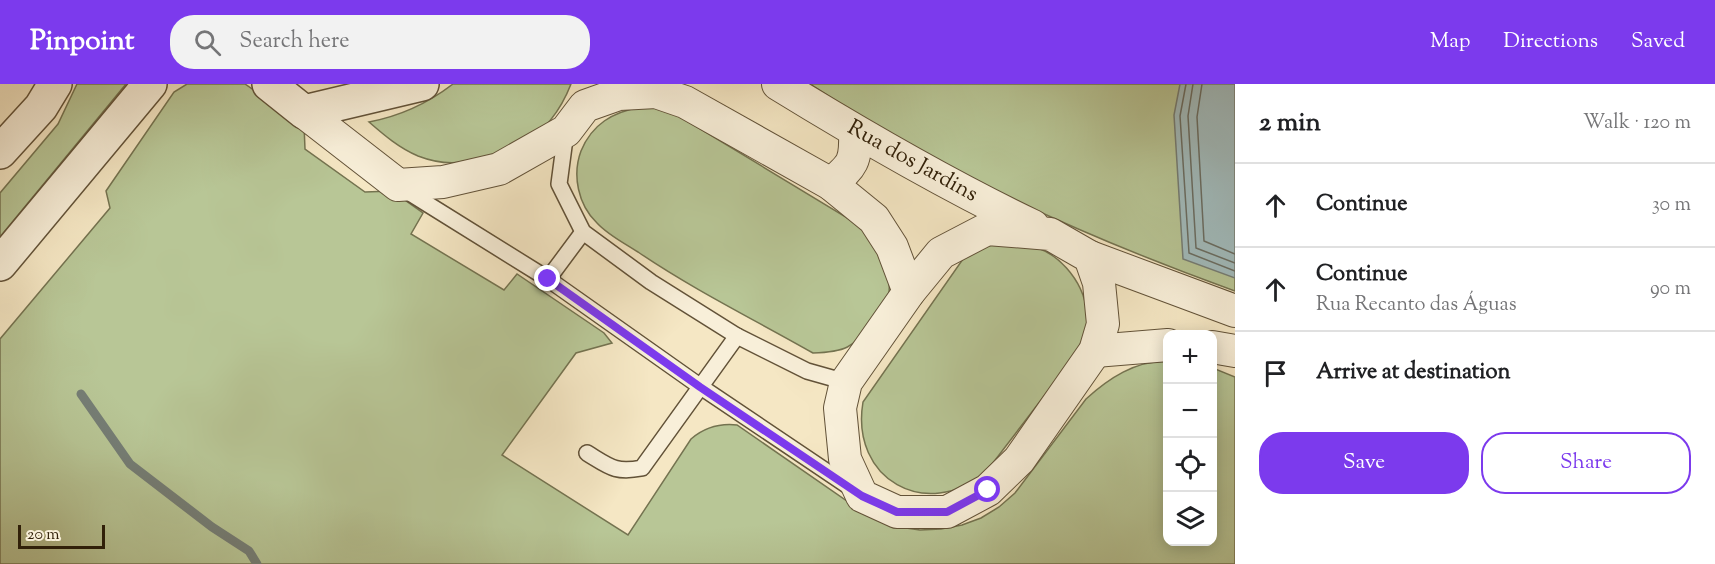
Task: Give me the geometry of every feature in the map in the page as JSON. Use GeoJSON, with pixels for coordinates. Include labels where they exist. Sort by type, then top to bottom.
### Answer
{"type":"FeatureCollection","features":[{"type":"Feature","properties":{"kind":"street"},"geometry":{"type":"LineString","coordinates":[[0,152],[41,107],[55,84]]}},
{"type":"Feature","properties":{"kind":"street"},"geometry":{"type":"LineString","coordinates":[[0,264],[150,84]]}},
{"type":"Feature","properties":{"kind":"street"},"geometry":{"type":"LineString","coordinates":[[269,84],[398,185],[443,182],[499,169],[566,131],[586,95],[674,92],[831,184],[874,219],[892,247],[909,292]]}},
{"type":"Feature","properties":{"kind":"street"},"geometry":{"type":"LineString","coordinates":[[304,112],[422,84]]}},
{"type":"Feature","properties":{"kind":"street","name":"Rua dos Jardins"},"geometry":{"type":"LineString","coordinates":[[778,84],[855,132],[1090,257],[1235,311]]}},
{"type":"Feature","properties":{"kind":"street"},"geometry":{"type":"LineString","coordinates":[[831,184],[853,163],[856,148],[855,132]]}},
{"type":"Feature","properties":{"kind":"street"},"geometry":{"type":"LineString","coordinates":[[1050,234],[987,229],[941,253],[909,292],[846,382],[840,408],[845,459],[862,496],[897,512],[947,512],[988,490],[1019,460],[1095,351],[1103,324],[1099,282],[1090,257]]}},
{"type":"Feature","properties":{"kind":"street"},"geometry":{"type":"LineString","coordinates":[[1095,351],[1163,345]]}},
{"type":"Feature","properties":{"kind":"street"},"geometry":{"type":"LineString","coordinates":[[1217,347],[1235,351]]}},
{"type":"Feature","properties":{"kind":"lane"},"geometry":{"type":"LineString","coordinates":[[566,131],[559,184],[583,232],[651,282],[737,336],[807,371],[846,382]]}},
{"type":"Feature","properties":{"kind":"lane"},"geometry":{"type":"LineString","coordinates":[[398,185],[548,279],[700,387],[862,496]]}},
{"type":"Feature","properties":{"kind":"lane"},"geometry":{"type":"LineString","coordinates":[[548,279],[583,232]]}},
{"type":"Feature","properties":{"kind":"lane"},"geometry":{"type":"LineString","coordinates":[[588,453],[609,466],[624,471],[642,468],[737,336]]}},
{"type":"Feature","properties":{"kind":"green space"},"geometry":{"type":"Polygon","coordinates":[[[77,84],[126,84],[0,237],[0,193],[58,124],[77,84]]]}},
{"type":"Feature","properties":{"kind":"green space"},"geometry":{"type":"Polygon","coordinates":[[[187,84],[245,84],[304,125],[305,149],[365,192],[392,191],[423,213],[411,234],[504,290],[517,274],[604,333],[612,343],[576,353],[502,455],[628,535],[691,439],[702,431],[724,425],[737,425],[860,510],[899,527],[920,530],[962,525],[981,518],[999,507],[1015,493],[1086,399],[1095,391],[1133,367],[1163,361],[1163,546],[1217,546],[1217,370],[1235,377],[1235,564],[0,564],[0,339],[110,208],[106,191],[174,92],[187,84]]]}},
{"type":"Feature","properties":{"kind":"green space"},"geometry":{"type":"Polygon","coordinates":[[[453,84],[571,84],[551,120],[529,141],[512,150],[468,161],[439,162],[418,156],[398,145],[369,122],[413,108],[453,84]]]}},
{"type":"Feature","properties":{"kind":"green space"},"geometry":{"type":"Polygon","coordinates":[[[810,84],[1235,84],[1235,291],[1103,240],[974,181],[870,124],[810,84]]]}},
{"type":"Feature","properties":{"kind":"green space"},"geometry":{"type":"Polygon","coordinates":[[[641,107],[658,108],[674,113],[864,228],[876,244],[885,264],[889,295],[885,307],[859,338],[841,350],[813,353],[681,279],[616,239],[590,216],[578,189],[577,170],[581,151],[591,133],[605,121],[621,112],[641,107]]]}},
{"type":"Feature","properties":{"kind":"green space"},"geometry":{"type":"Polygon","coordinates":[[[1017,244],[1037,248],[1048,253],[1067,268],[1080,289],[1087,312],[1084,344],[986,472],[963,487],[940,493],[917,492],[897,485],[880,471],[868,452],[862,429],[863,402],[963,259],[976,250],[992,245],[1017,244]]]}},
{"type":"Feature","properties":{"kind":"water"},"geometry":{"type":"Polygon","coordinates":[[[1180,84],[1235,84],[1235,278],[1183,259],[1174,115],[1180,84]]]}},
{"type":"Feature","properties":{"kind":"waterway"},"geometry":{"type":"LineString","coordinates":[[81,394],[130,464],[212,527],[249,551],[257,564]]}},
{"type":"Feature","properties":{"kind":"route"},"geometry":{"type":"LineString","coordinates":[[548,279],[700,387],[862,496],[897,512],[947,512],[988,490]]}}]}
